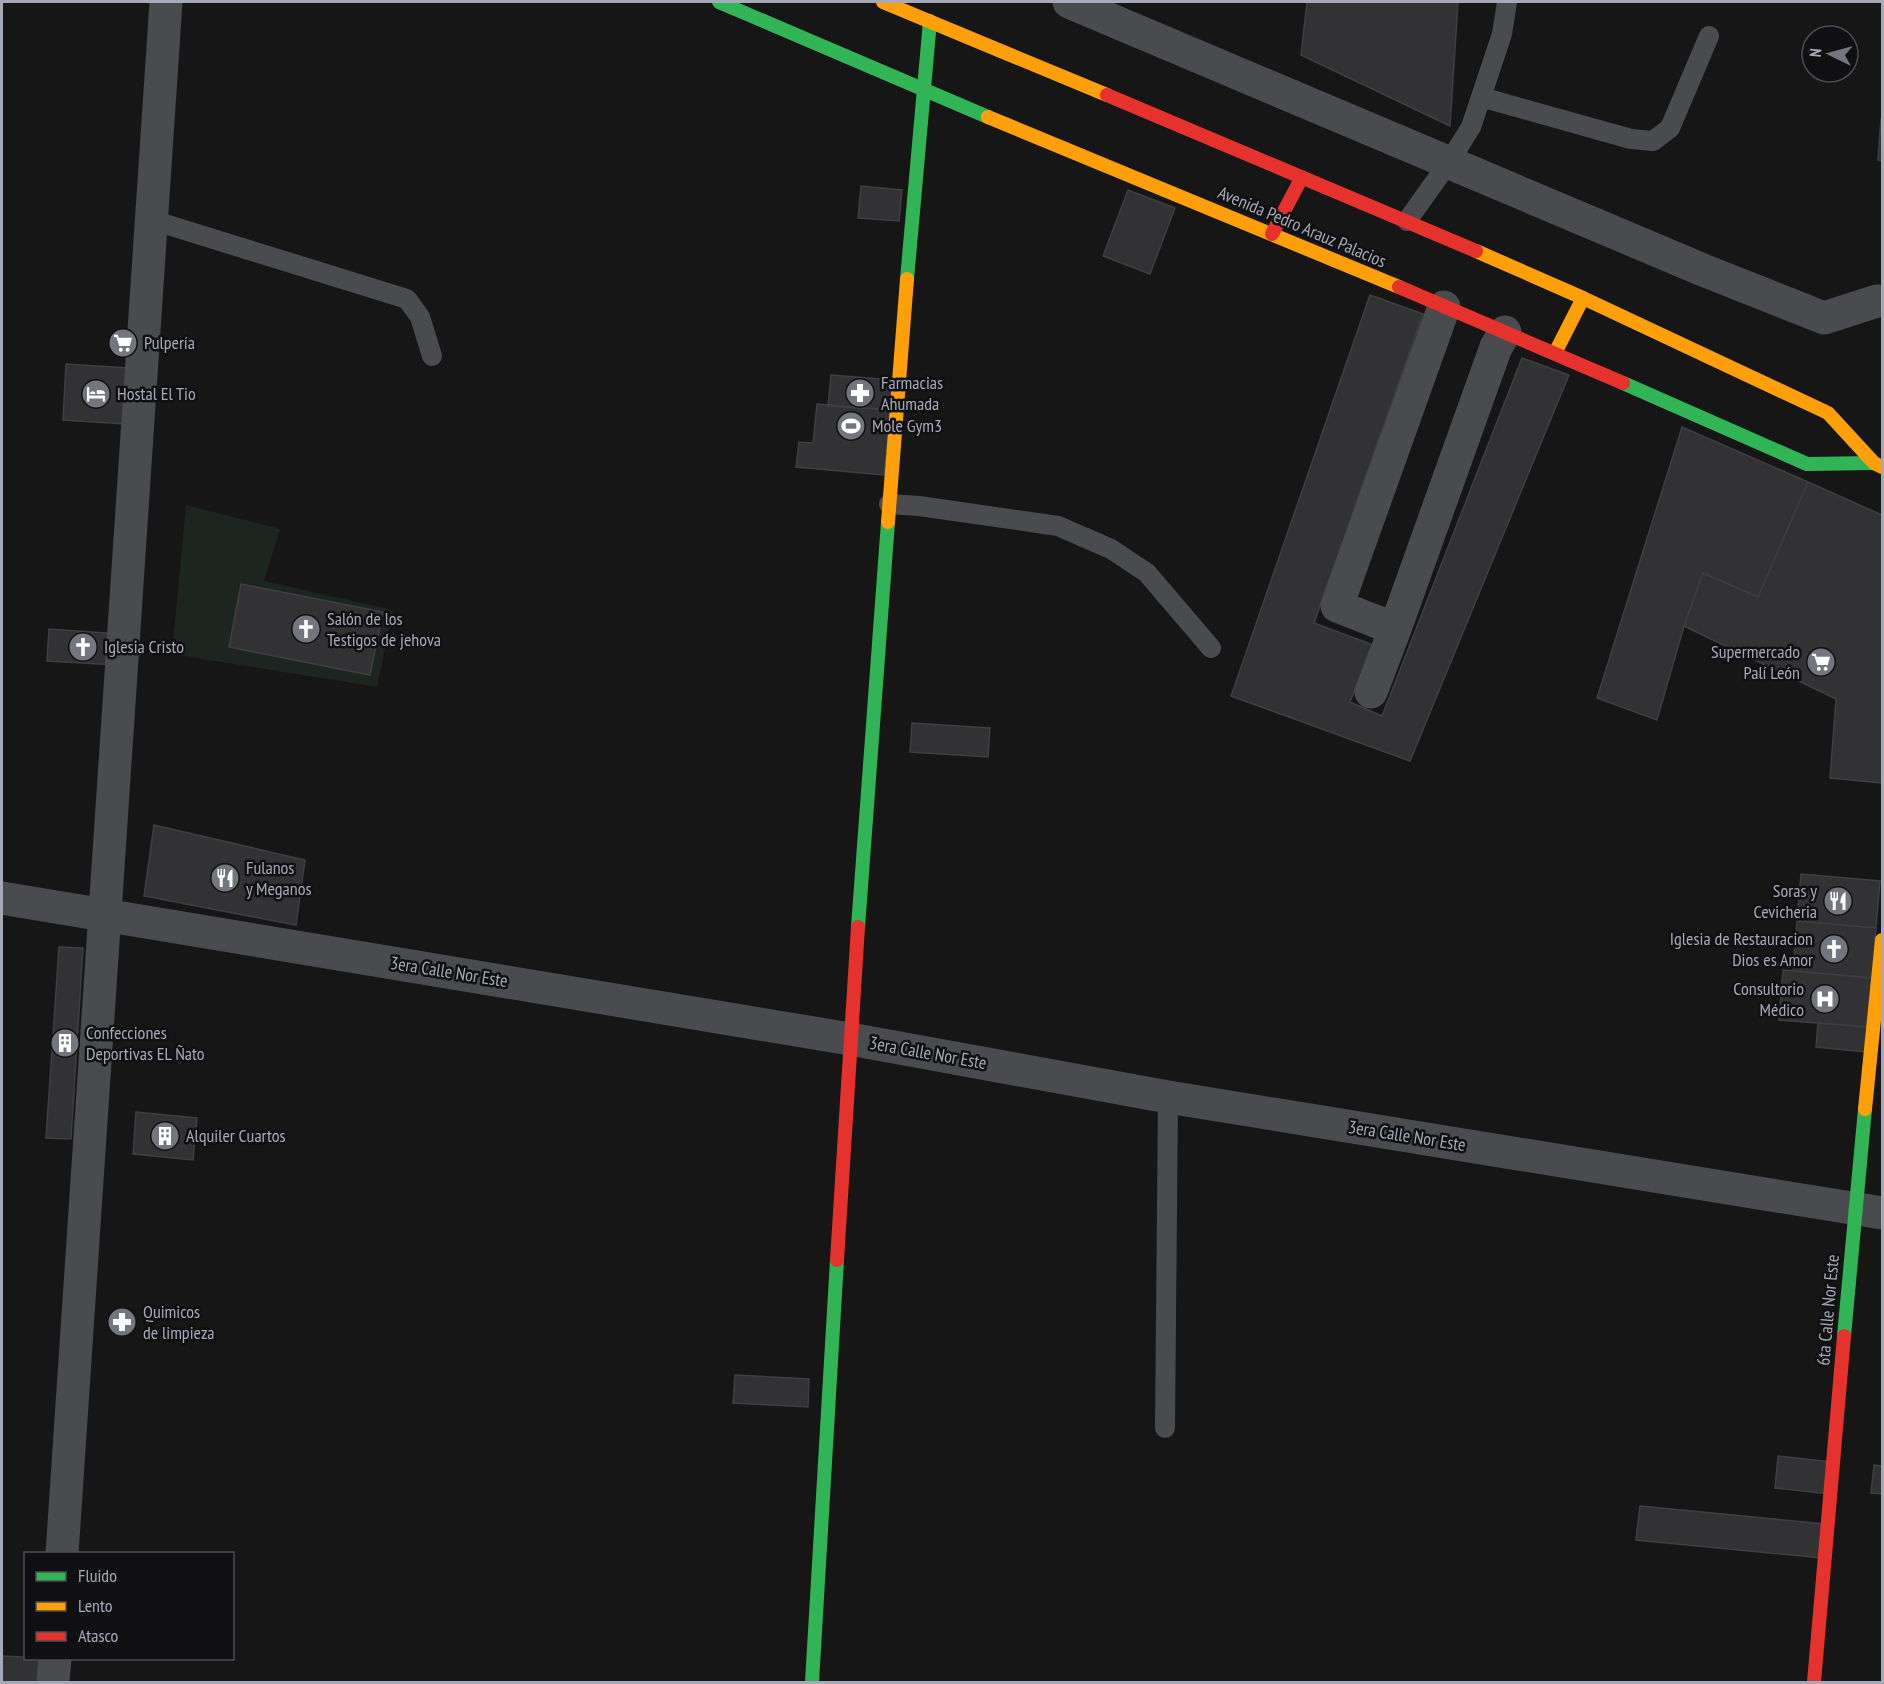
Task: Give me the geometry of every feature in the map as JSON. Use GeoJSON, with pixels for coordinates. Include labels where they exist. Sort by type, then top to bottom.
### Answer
{"type":"FeatureCollection","features":[{"type":"Feature","properties":{"kind":"street"},"geometry":{"type":"LineString","coordinates":[[62,1552],[166,2]]}},
{"type":"Feature","properties":{"kind":"street","name":"Avenida Pedro Arauz Palacios"},"geometry":{"type":"LineString","coordinates":[[719,2],[922,90],[1555,353],[1807,465],[1878,461]]}},
{"type":"Feature","properties":{"kind":"street","name":"Avenida Pedro Arauz Palacios"},"geometry":{"type":"LineString","coordinates":[[883,2],[930,11],[1302,177],[1583,298],[1828,413],[1878,461]]}},
{"type":"Feature","properties":{"kind":"street"},"geometry":{"type":"LineString","coordinates":[[1069,2],[1703,270],[1824,318],[1877,302]]}},
{"type":"Feature","properties":{"kind":"street"},"geometry":{"type":"LineString","coordinates":[[812,1683],[850,1039],[889,504],[930,11]]}},
{"type":"Feature","properties":{"kind":"street"},"geometry":{"type":"LineString","coordinates":[[1272,234],[1302,177]]}},
{"type":"Feature","properties":{"kind":"street"},"geometry":{"type":"LineString","coordinates":[[1555,353],[1583,298]]}},
{"type":"Feature","properties":{"kind":"street"},"geometry":{"type":"LineString","coordinates":[[1395,629],[1337,606],[1444,307]]}},
{"type":"Feature","properties":{"kind":"street"},"geometry":{"type":"LineString","coordinates":[[1371,692],[1496,347],[1505,332]]}},
{"type":"Feature","properties":{"kind":"street","name":"3era Calle Nor Este"},"geometry":{"type":"LineString","coordinates":[[2,898],[850,1039],[1168,1097],[1869,1211]]}},
{"type":"Feature","properties":{"kind":"street","name":"6ta Calle Nor Este"},"geometry":{"type":"LineString","coordinates":[[1814,1683],[1869,1211],[1882,940]]}},
{"type":"Feature","properties":{"kind":"street"},"geometry":{"type":"LineString","coordinates":[[53,1683],[55,1660]]}},
{"type":"Feature","properties":{"kind":"lane"},"geometry":{"type":"LineString","coordinates":[[1407,221],[1472,127],[1502,34],[1507,2]]}},
{"type":"Feature","properties":{"kind":"lane"},"geometry":{"type":"LineString","coordinates":[[1481,97],[1631,139],[1653,141],[1670,128],[1709,36]]}},
{"type":"Feature","properties":{"kind":"lane"},"geometry":{"type":"LineString","coordinates":[[152,220],[407,299],[420,317],[432,356]]}},
{"type":"Feature","properties":{"kind":"lane"},"geometry":{"type":"LineString","coordinates":[[889,504],[919,506],[1058,526],[1111,549],[1147,573],[1211,648]]}},
{"type":"Feature","properties":{"kind":"lane"},"geometry":{"type":"LineString","coordinates":[[1165,1428],[1168,1097]]}},
{"type":"Feature","properties":{"kind":"shaded area"},"geometry":{"type":"Polygon","coordinates":[[[186,505],[280,529],[264,581],[393,610],[377,687],[172,654],[186,505]]]}},
{"type":"Feature","properties":{"kind":"building"},"geometry":{"type":"Polygon","coordinates":[[[1307,2],[1458,2],[1450,126],[1301,55],[1307,2]]]}},
{"type":"Feature","properties":{"kind":"building"},"geometry":{"type":"Polygon","coordinates":[[[1882,119],[1882,161],[1878,160],[1882,119]]]}},
{"type":"Feature","properties":{"kind":"building"},"geometry":{"type":"Polygon","coordinates":[[[861,186],[902,190],[899,221],[858,218],[861,186]]]}},
{"type":"Feature","properties":{"kind":"building"},"geometry":{"type":"Polygon","coordinates":[[[1128,190],[1175,208],[1150,274],[1103,256],[1128,190]]]}},
{"type":"Feature","properties":{"kind":"building"},"geometry":{"type":"Polygon","coordinates":[[[1370,295],[1423,314],[1314,623],[1373,645],[1350,702],[1382,716],[1522,358],[1569,375],[1410,761],[1231,696],[1370,295]]]}},
{"type":"Feature","properties":{"kind":"building","name":"Hostal El Tio"},"geometry":{"type":"Polygon","coordinates":[[[66,364],[128,368],[125,424],[63,420],[66,364]]]}},
{"type":"Feature","properties":{"kind":"building","name":"Farmacias Ahumada"},"geometry":{"type":"Polygon","coordinates":[[[831,375],[892,380],[890,410],[828,406],[831,375]]]}},
{"type":"Feature","properties":{"kind":"building","name":"Mole Gym3"},"geometry":{"type":"Polygon","coordinates":[[[817,404],[890,410],[884,475],[796,467],[799,442],[813,443],[817,404]]]}},
{"type":"Feature","properties":{"kind":"building"},"geometry":{"type":"Polygon","coordinates":[[[1682,427],[1808,482],[1758,597],[1703,573],[1684,626],[1657,720],[1597,698],[1682,427]]]}},
{"type":"Feature","properties":{"kind":"building","name":"Supermercado Palí León"},"geometry":{"type":"Polygon","coordinates":[[[1808,482],[1882,515],[1882,783],[1830,778],[1836,699],[1684,626],[1703,573],[1758,597],[1808,482]]]}},
{"type":"Feature","properties":{"kind":"building","name":"Salón de los Testigos de jehova"},"geometry":{"type":"Polygon","coordinates":[[[241,584],[383,612],[370,675],[229,647],[241,584]]]}},
{"type":"Feature","properties":{"kind":"building","name":"Iglesia Cristo"},"geometry":{"type":"Polygon","coordinates":[[[49,629],[119,634],[117,665],[47,661],[49,629]]]}},
{"type":"Feature","properties":{"kind":"building"},"geometry":{"type":"Polygon","coordinates":[[[912,723],[990,728],[988,757],[910,752],[912,723]]]}},
{"type":"Feature","properties":{"kind":"building","name":"Fulanos y Meganos"},"geometry":{"type":"Polygon","coordinates":[[[154,825],[305,860],[296,925],[144,896],[154,825]]]}},
{"type":"Feature","properties":{"kind":"building","name":"Soras y Cevicheria"},"geometry":{"type":"Polygon","coordinates":[[[1801,874],[1880,881],[1876,928],[1797,921],[1801,874]]]}},
{"type":"Feature","properties":{"kind":"building","name":"Iglesia de Restauracion Dios es Amor"},"geometry":{"type":"Polygon","coordinates":[[[1797,921],[1876,928],[1872,978],[1793,971],[1797,921]]]}},
{"type":"Feature","properties":{"kind":"building","name":"Confecciones Deportivas EL Ñato"},"geometry":{"type":"Polygon","coordinates":[[[59,947],[83,948],[71,1139],[46,1138],[59,947]]]}},
{"type":"Feature","properties":{"kind":"building","name":"Consultorio Médico"},"geometry":{"type":"Polygon","coordinates":[[[1783,970],[1872,978],[1868,1027],[1779,1020],[1783,970]]]}},
{"type":"Feature","properties":{"kind":"building"},"geometry":{"type":"Polygon","coordinates":[[[1818,1023],[1868,1027],[1865,1052],[1816,1047],[1818,1023]]]}},
{"type":"Feature","properties":{"kind":"building","name":"Alquiler Cuartos"},"geometry":{"type":"Polygon","coordinates":[[[136,1112],[197,1118],[193,1160],[133,1154],[136,1112]]]}},
{"type":"Feature","properties":{"kind":"building"},"geometry":{"type":"Polygon","coordinates":[[[735,1375],[809,1379],[808,1407],[733,1403],[735,1375]]]}},
{"type":"Feature","properties":{"kind":"building"},"geometry":{"type":"Polygon","coordinates":[[[1778,1456],[1832,1462],[1829,1494],[1775,1488],[1778,1456]]]}},
{"type":"Feature","properties":{"kind":"building"},"geometry":{"type":"Polygon","coordinates":[[[1874,1465],[1882,1466],[1882,1494],[1871,1493],[1874,1465]]]}},
{"type":"Feature","properties":{"kind":"building"},"geometry":{"type":"Polygon","coordinates":[[[1640,1506],[1825,1524],[1821,1558],[1636,1540],[1640,1506]]]}},
{"type":"Feature","properties":{"kind":"building"},"geometry":{"type":"Polygon","coordinates":[[[2,1656],[42,1660],[40,1682],[2,1682],[2,1656]]]}},
{"type":"Feature","properties":{"kind":"traffic: fast"},"geometry":{"type":"LineString","coordinates":[[719,2],[988,117]]}},
{"type":"Feature","properties":{"kind":"traffic: fast"},"geometry":{"type":"LineString","coordinates":[[907,279],[930,21]]}},
{"type":"Feature","properties":{"kind":"traffic: fast"},"geometry":{"type":"LineString","coordinates":[[1623,383],[1807,464],[1874,463]]}},
{"type":"Feature","properties":{"kind":"traffic: fast"},"geometry":{"type":"LineString","coordinates":[[858,927],[888,522]]}},
{"type":"Feature","properties":{"kind":"traffic: fast"},"geometry":{"type":"LineString","coordinates":[[1844,1336],[1865,1109]]}},
{"type":"Feature","properties":{"kind":"traffic: fast"},"geometry":{"type":"LineString","coordinates":[[812,1682],[837,1260]]}},
{"type":"Feature","properties":{"kind":"traffic: slow"},"geometry":{"type":"LineString","coordinates":[[883,2],[1107,95]]}},
{"type":"Feature","properties":{"kind":"traffic: slow"},"geometry":{"type":"LineString","coordinates":[[988,117],[1399,287]]}},
{"type":"Feature","properties":{"kind":"traffic: slow"},"geometry":{"type":"LineString","coordinates":[[1476,251],[1583,298],[1828,413],[1874,463],[1882,467]]}},
{"type":"Feature","properties":{"kind":"traffic: slow"},"geometry":{"type":"LineString","coordinates":[[888,522],[907,279]]}},
{"type":"Feature","properties":{"kind":"traffic: slow"},"geometry":{"type":"LineString","coordinates":[[1555,353],[1583,298]]}},
{"type":"Feature","properties":{"kind":"traffic: slow"},"geometry":{"type":"LineString","coordinates":[[1865,1109],[1882,940]]}},
{"type":"Feature","properties":{"kind":"traffic: jam"},"geometry":{"type":"LineString","coordinates":[[1107,95],[1476,251]]}},
{"type":"Feature","properties":{"kind":"traffic: jam"},"geometry":{"type":"LineString","coordinates":[[1272,234],[1302,177]]}},
{"type":"Feature","properties":{"kind":"traffic: jam"},"geometry":{"type":"LineString","coordinates":[[1399,287],[1623,383]]}},
{"type":"Feature","properties":{"kind":"traffic: jam"},"geometry":{"type":"LineString","coordinates":[[837,1260],[858,927]]}},
{"type":"Feature","properties":{"kind":"traffic: jam"},"geometry":{"type":"LineString","coordinates":[[1814,1682],[1844,1336]]}},
{"type":"Feature","properties":{"kind":"place","name":"Pulpería"},"geometry":{"type":"Point","coordinates":[123,343]}},
{"type":"Feature","properties":{"kind":"place","name":"Farmacias Ahumada"},"geometry":{"type":"Point","coordinates":[860,393]}},
{"type":"Feature","properties":{"kind":"place","name":"Hostal El Tio"},"geometry":{"type":"Point","coordinates":[96,394]}},
{"type":"Feature","properties":{"kind":"place","name":"Mole Gym3"},"geometry":{"type":"Point","coordinates":[851,426]}},
{"type":"Feature","properties":{"kind":"place","name":"Salón de los Testigos de jehova"},"geometry":{"type":"Point","coordinates":[306,629]}},
{"type":"Feature","properties":{"kind":"place","name":"Iglesia Cristo"},"geometry":{"type":"Point","coordinates":[83,647]}},
{"type":"Feature","properties":{"kind":"place","name":"Supermercado Palí León"},"geometry":{"type":"Point","coordinates":[1821,662]}},
{"type":"Feature","properties":{"kind":"place","name":"Fulanos y Meganos"},"geometry":{"type":"Point","coordinates":[225,878]}},
{"type":"Feature","properties":{"kind":"place","name":"Soras y Cevicheria"},"geometry":{"type":"Point","coordinates":[1838,901]}},
{"type":"Feature","properties":{"kind":"place","name":"Iglesia de Restauracion Dios es Amor"},"geometry":{"type":"Point","coordinates":[1834,949]}},
{"type":"Feature","properties":{"kind":"place","name":"Consultorio Médico"},"geometry":{"type":"Point","coordinates":[1825,999]}},
{"type":"Feature","properties":{"kind":"place","name":"Confecciones Deportivas EL Ñato"},"geometry":{"type":"Point","coordinates":[65,1043]}},
{"type":"Feature","properties":{"kind":"place","name":"Alquiler Cuartos"},"geometry":{"type":"Point","coordinates":[165,1136]}},
{"type":"Feature","properties":{"kind":"place","name":"Quimicos de limpieza"},"geometry":{"type":"Point","coordinates":[122,1322]}}]}
